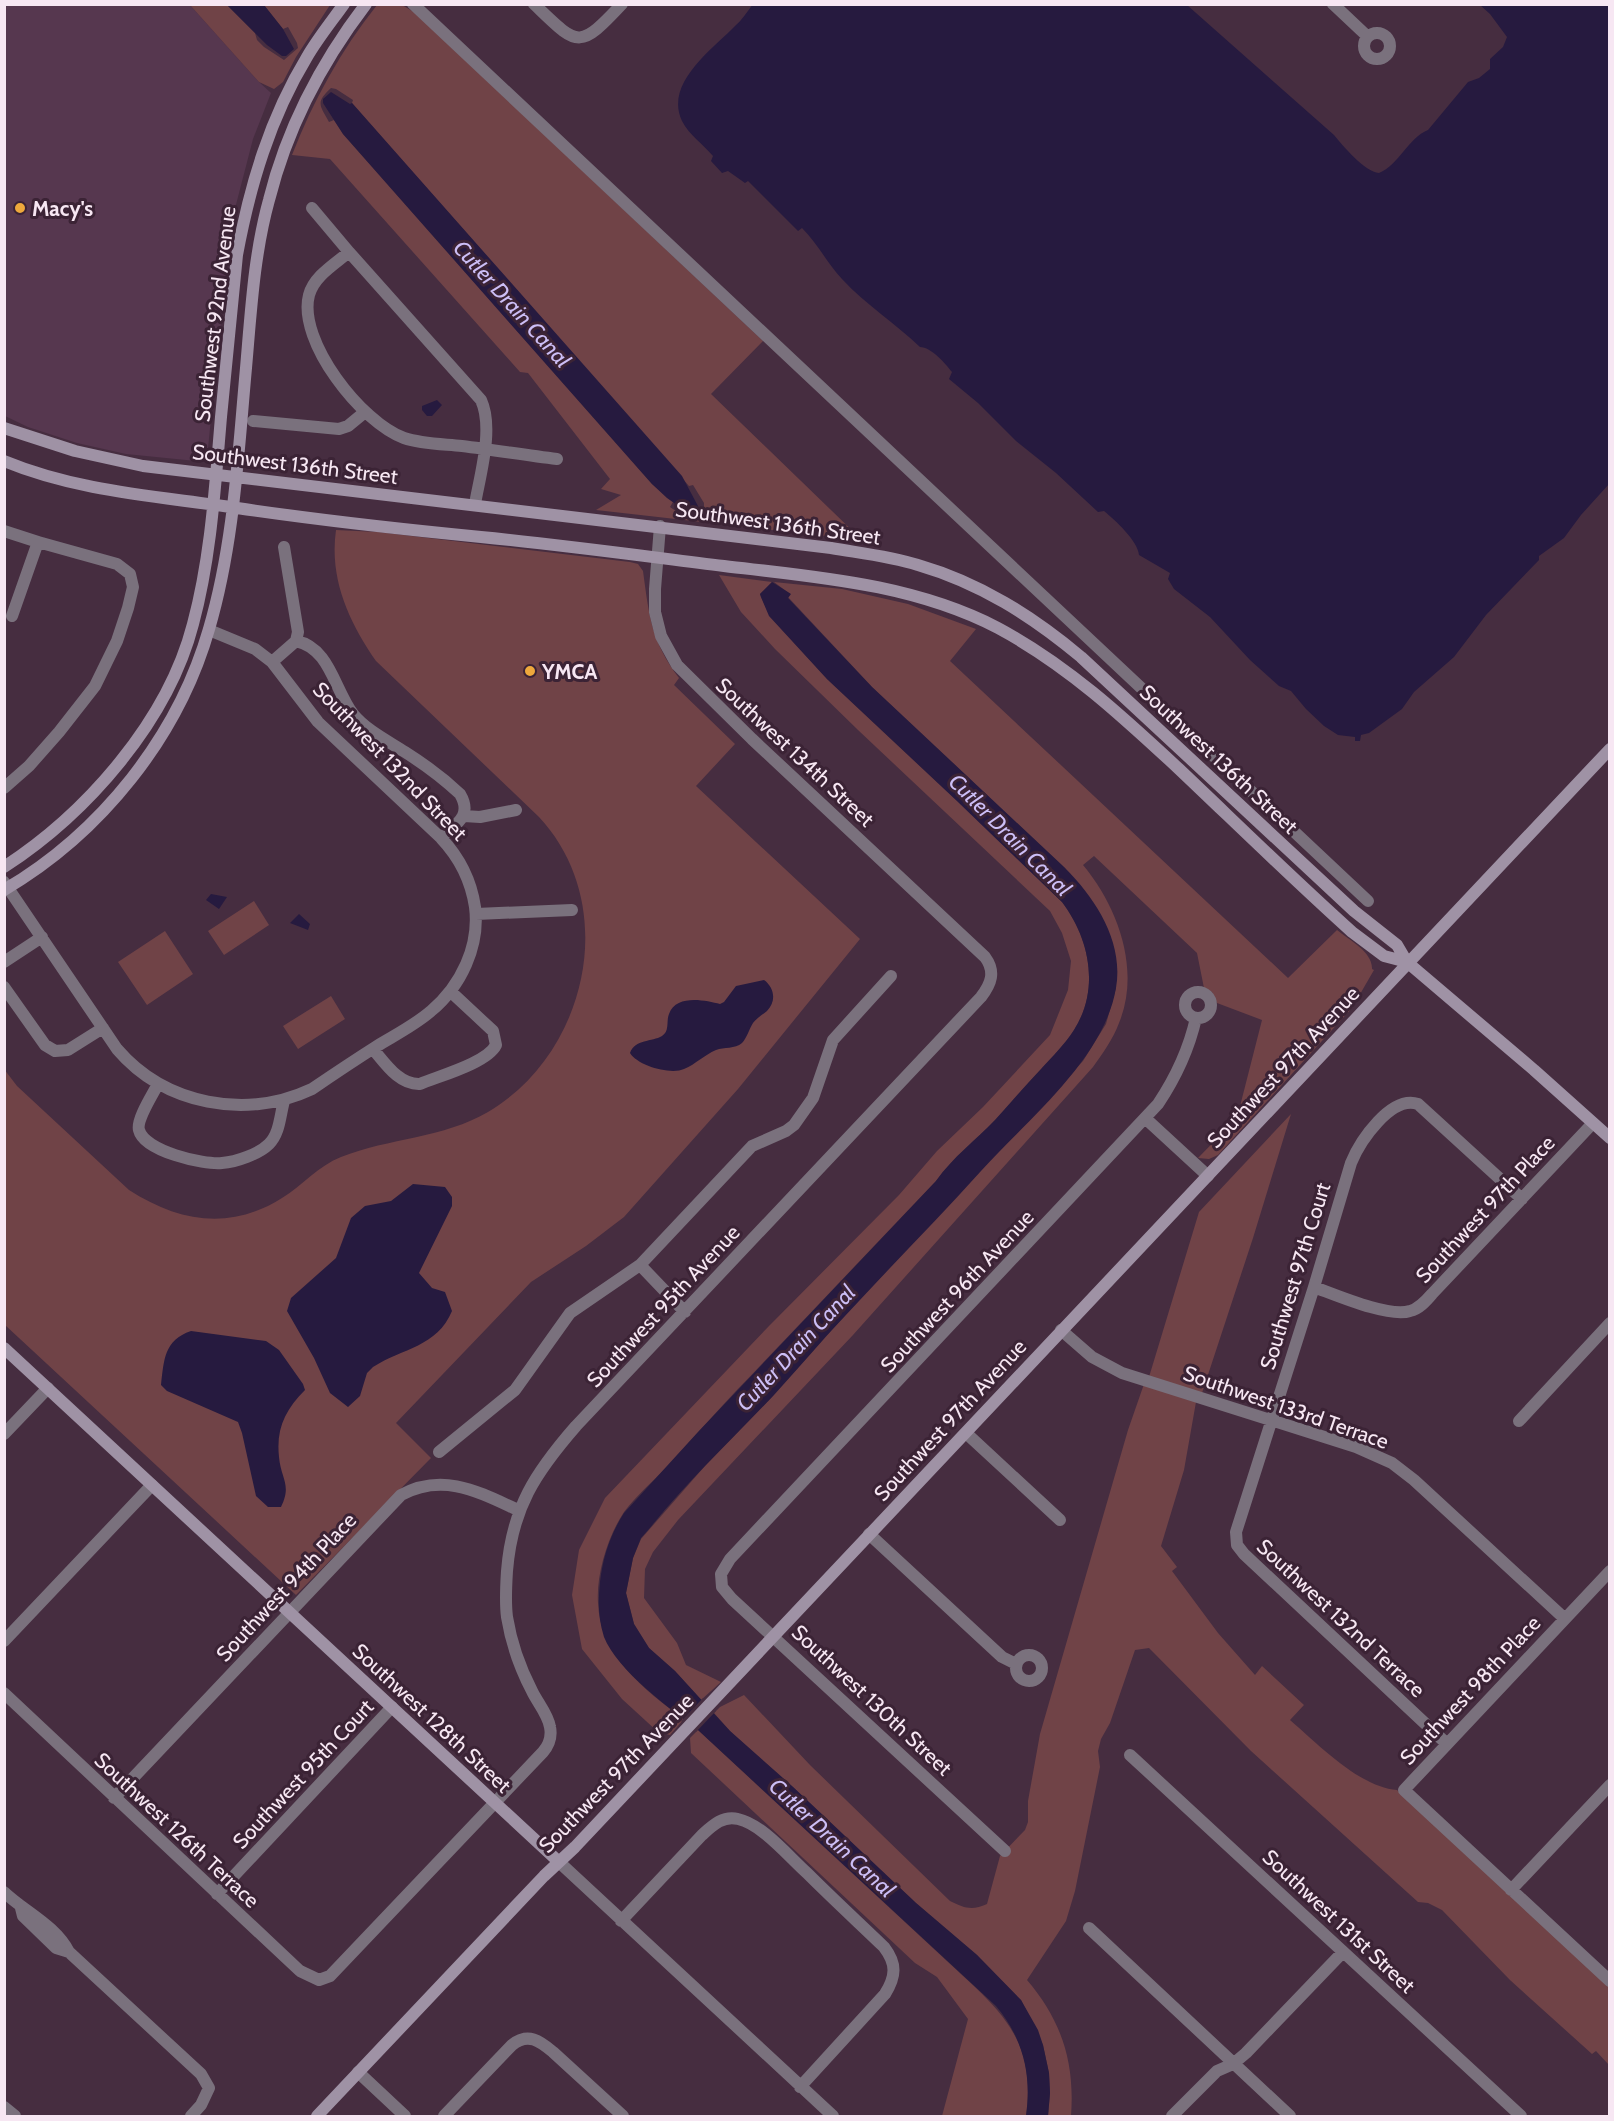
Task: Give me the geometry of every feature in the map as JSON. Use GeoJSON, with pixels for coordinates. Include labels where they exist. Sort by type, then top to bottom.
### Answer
{"type":"FeatureCollection","features":[{"type":"Feature","properties":{"kind":"street","name":"Southwest 92nd Avenue"},"geometry":{"type":"LineString","coordinates":[[4,867],[46,838],[116,767],[163,696],[179,665],[193,626],[209,549],[237,255],[246,210],[256,170],[273,124],[308,54],[344,4]]}},
{"type":"Feature","properties":{"kind":"street","name":"Southwest 92nd Avenue"},"geometry":{"type":"LineString","coordinates":[[6,886],[48,861],[87,827],[131,779],[142,766],[177,708],[194,671],[209,630],[219,592],[233,507],[255,271],[268,200],[284,152],[306,99],[333,50],[366,4]]}},
{"type":"Feature","properties":{"kind":"street","name":"Southwest 136th Street"},"geometry":{"type":"LineString","coordinates":[[413,4],[1368,901]]}},
{"type":"Feature","properties":{"kind":"street"},"geometry":{"type":"LineString","coordinates":[[534,4],[562,32],[574,38],[584,38],[599,28],[622,4]]}},
{"type":"Feature","properties":{"kind":"street"},"geometry":{"type":"LineString","coordinates":[[1333,4],[1367,36]]}},
{"type":"Feature","properties":{"kind":"street"},"geometry":{"type":"LineString","coordinates":[[312,208],[481,400],[485,413],[484,449],[475,504]]}},
{"type":"Feature","properties":{"kind":"street"},"geometry":{"type":"LineString","coordinates":[[349,252],[314,284],[308,297],[308,312],[314,339],[323,359],[364,412],[383,427],[409,439],[557,459]]}},
{"type":"Feature","properties":{"kind":"street"},"geometry":{"type":"LineString","coordinates":[[253,421],[339,429],[348,426],[364,412]]}},
{"type":"Feature","properties":{"kind":"street","name":"Southwest 136th Street"},"geometry":{"type":"LineString","coordinates":[[4,428],[75,451],[143,466],[831,548],[916,564],[967,582],[1015,607],[1082,657],[1338,897],[1396,945],[1407,962],[1610,1138]]}},
{"type":"Feature","properties":{"kind":"street","name":"Southwest 136th Street"},"geometry":{"type":"LineString","coordinates":[[4,462],[57,480],[129,494],[833,579],[897,591],[950,606],[996,627],[1070,673],[1094,692],[1352,932],[1384,956],[1407,962]]}},
{"type":"Feature","properties":{"kind":"street","name":"Southwest 134th Street"},"geometry":{"type":"LineString","coordinates":[[660,526],[654,599],[656,620],[666,648],[681,671],[979,951],[991,967]]}},
{"type":"Feature","properties":{"kind":"street"},"geometry":{"type":"LineString","coordinates":[[4,531],[117,564],[130,574],[133,585],[117,641],[95,686],[51,741],[4,788]]}},
{"type":"Feature","properties":{"kind":"street"},"geometry":{"type":"LineString","coordinates":[[12,616],[38,542]]}},
{"type":"Feature","properties":{"kind":"street"},"geometry":{"type":"LineString","coordinates":[[272,662],[296,641],[298,632],[284,547]]}},
{"type":"Feature","properties":{"kind":"street","name":"Southwest 132nd Street"},"geometry":{"type":"LineString","coordinates":[[209,630],[255,649],[272,662],[318,722],[441,838],[455,855],[465,874],[476,914],[475,939],[463,971],[450,991],[424,1017],[312,1089],[284,1101]]}},
{"type":"Feature","properties":{"kind":"street"},"geometry":{"type":"LineString","coordinates":[[296,641],[307,643],[321,655],[337,687],[358,719],[459,794],[465,807],[464,816],[441,838]]}},
{"type":"Feature","properties":{"kind":"street","name":"Southwest 97th Avenue"},"geometry":{"type":"LineString","coordinates":[[316,2116],[686,1730],[1610,749]]}},
{"type":"Feature","properties":{"kind":"street"},"geometry":{"type":"LineString","coordinates":[[126,754],[142,766]]}},
{"type":"Feature","properties":{"kind":"street"},"geometry":{"type":"LineString","coordinates":[[116,767],[131,779]]}},
{"type":"Feature","properties":{"kind":"street"},"geometry":{"type":"LineString","coordinates":[[464,816],[480,817],[516,810]]}},
{"type":"Feature","properties":{"kind":"street"},"geometry":{"type":"LineString","coordinates":[[6,886],[126,1060],[146,1077],[187,1096],[231,1105],[257,1105],[284,1101],[277,1130],[266,1146],[236,1160],[213,1163],[176,1155],[147,1141],[139,1132],[138,1122],[158,1084]]}},
{"type":"Feature","properties":{"kind":"street"},"geometry":{"type":"LineString","coordinates":[[476,914],[572,910]]}},
{"type":"Feature","properties":{"kind":"street"},"geometry":{"type":"LineString","coordinates":[[4,962],[42,937]]}},
{"type":"Feature","properties":{"kind":"street","name":"Southwest 95th Avenue"},"geometry":{"type":"LineString","coordinates":[[494,1803],[547,1748],[550,1739],[550,1727],[520,1664],[512,1641],[506,1598],[509,1553],[518,1510],[552,1452],[981,997],[990,983],[991,967]]}},
{"type":"Feature","properties":{"kind":"street"},"geometry":{"type":"LineString","coordinates":[[439,1452],[515,1390],[570,1313],[640,1265],[752,1146],[794,1125],[813,1098],[833,1040],[891,976]]}},
{"type":"Feature","properties":{"kind":"street"},"geometry":{"type":"LineString","coordinates":[[4,987],[45,1045],[55,1051],[68,1050],[102,1028]]}},
{"type":"Feature","properties":{"kind":"street"},"geometry":{"type":"LineString","coordinates":[[373,1049],[394,1072],[411,1084],[420,1084],[487,1055],[496,1045],[493,1031],[450,991]]}},
{"type":"Feature","properties":{"kind":"street","name":"Southwest 96th Avenue"},"geometry":{"type":"LineString","coordinates":[[720,1574],[730,1559],[1158,1104],[1175,1076],[1190,1042],[1196,1018]]}},
{"type":"Feature","properties":{"kind":"street","name":"Southwest 97th Court"},"geometry":{"type":"LineString","coordinates":[[1237,1545],[1237,1527],[1314,1287],[1340,1194],[1354,1155],[1364,1139],[1384,1116],[1400,1104],[1412,1102],[1425,1108],[1522,1199]]}},
{"type":"Feature","properties":{"kind":"street"},"geometry":{"type":"LineString","coordinates":[[1145,1118],[1208,1176]]}},
{"type":"Feature","properties":{"kind":"street","name":"Southwest 97th Place"},"geometry":{"type":"LineString","coordinates":[[1314,1287],[1376,1308],[1400,1313],[1416,1309],[1593,1123]]}},
{"type":"Feature","properties":{"kind":"street"},"geometry":{"type":"LineString","coordinates":[[640,1265],[685,1312]]}},
{"type":"Feature","properties":{"kind":"street"},"geometry":{"type":"LineString","coordinates":[[1518,1421],[1610,1323]]}},
{"type":"Feature","properties":{"kind":"street","name":"Southwest 133rd Terrace"},"geometry":{"type":"LineString","coordinates":[[1061,1330],[1087,1354],[1109,1368],[1370,1452],[1392,1463],[1414,1480],[1564,1618]]}},
{"type":"Feature","properties":{"kind":"street","name":"Southwest 128th Street"},"geometry":{"type":"LineString","coordinates":[[4,1348],[833,2116]]}},
{"type":"Feature","properties":{"kind":"street"},"geometry":{"type":"LineString","coordinates":[[4,1434],[48,1388]]}},
{"type":"Feature","properties":{"kind":"street"},"geometry":{"type":"LineString","coordinates":[[966,1433],[1060,1520]]}},
{"type":"Feature","properties":{"kind":"street","name":"Southwest 94th Place"},"geometry":{"type":"LineString","coordinates":[[114,1798],[395,1500],[411,1490],[431,1484],[451,1485],[489,1497],[518,1510]]}},
{"type":"Feature","properties":{"kind":"street"},"geometry":{"type":"LineString","coordinates":[[4,1641],[152,1485]]}},
{"type":"Feature","properties":{"kind":"street"},"geometry":{"type":"LineString","coordinates":[[869,1534],[1002,1657],[1016,1664]]}},
{"type":"Feature","properties":{"kind":"street","name":"Southwest 132nd Terrace"},"geometry":{"type":"LineString","coordinates":[[1237,1545],[1253,1563],[1447,1744]]}},
{"type":"Feature","properties":{"kind":"street","name":"Southwest 98th Place"},"geometry":{"type":"LineString","coordinates":[[1610,1571],[1404,1790],[1610,1981]]}},
{"type":"Feature","properties":{"kind":"street","name":"Southwest 130th Street"},"geometry":{"type":"LineString","coordinates":[[720,1574],[727,1593],[1005,1851]]}},
{"type":"Feature","properties":{"kind":"street","name":"Southwest 126th Terrace"},"geometry":{"type":"LineString","coordinates":[[4,1694],[303,1974],[319,1980],[330,1976],[494,1803]]}},
{"type":"Feature","properties":{"kind":"street","name":"Southwest 95th Court"},"geometry":{"type":"LineString","coordinates":[[217,1894],[392,1707]]}},
{"type":"Feature","properties":{"kind":"street","name":"Southwest 131st Street"},"geometry":{"type":"LineString","coordinates":[[1130,1755],[1521,2116]]}},
{"type":"Feature","properties":{"kind":"street"},"geometry":{"type":"LineString","coordinates":[[1511,1890],[1610,1785]]}},
{"type":"Feature","properties":{"kind":"street"},"geometry":{"type":"LineString","coordinates":[[621,1921],[707,1831],[722,1820],[736,1818],[751,1824],[773,1842],[884,1947],[893,1961],[895,1973],[885,1994],[800,2087]]}},
{"type":"Feature","properties":{"kind":"street"},"geometry":{"type":"LineString","coordinates":[[4,1892],[21,1908],[30,1911],[64,1942],[69,1952],[201,2073],[209,2088],[201,2105],[191,2116]]}},
{"type":"Feature","properties":{"kind":"street"},"geometry":{"type":"LineString","coordinates":[[1089,1928],[1290,2116]]}},
{"type":"Feature","properties":{"kind":"street"},"geometry":{"type":"LineString","coordinates":[[1172,2116],[1217,2071],[1233,2064],[1246,2054],[1343,1952]]}},
{"type":"Feature","properties":{"kind":"street"},"geometry":{"type":"LineString","coordinates":[[444,2116],[508,2049],[521,2039],[533,2038],[541,2042],[623,2116]]}},
{"type":"Feature","properties":{"kind":"street"},"geometry":{"type":"LineString","coordinates":[[358,2072],[405,2116]]}},
{"type":"Feature","properties":{"kind":"street"},"geometry":{"type":"LineString","coordinates":[[4,2107],[15,2116]]}},
{"type":"Feature","properties":{"kind":"shaded area"},"geometry":{"type":"Polygon","coordinates":[[[5,5],[190,5],[271,93],[253,139],[231,224],[208,448],[201,459],[196,461],[126,454],[77,443],[28,427],[5,416],[5,5]]]}},
{"type":"Feature","properties":{"kind":"shaded area"},"geometry":{"type":"Polygon","coordinates":[[[190,5],[227,5],[255,33],[257,40],[264,47],[284,60],[298,48],[297,43],[288,27],[283,29],[264,5],[330,5],[296,57],[283,82],[274,89],[259,82],[190,5]]]}},
{"type":"Feature","properties":{"kind":"shaded area"},"geometry":{"type":"Polygon","coordinates":[[[377,5],[402,5],[414,12],[763,341],[711,394],[862,540],[596,510],[621,495],[601,489],[610,479],[528,373],[520,372],[330,159],[292,155],[329,77],[377,5]],[[331,88],[321,101],[321,108],[329,122],[334,120],[343,134],[652,484],[673,502],[670,507],[686,518],[695,518],[704,509],[704,503],[693,485],[689,486],[352,103],[353,100],[331,88]]]}},
{"type":"Feature","properties":{"kind":"shaded area"},"geometry":{"type":"Polygon","coordinates":[[[336,530],[378,532],[638,564],[643,571],[650,614],[657,639],[662,652],[679,678],[674,685],[735,744],[696,786],[860,939],[738,1089],[624,1217],[586,1246],[531,1282],[396,1423],[431,1458],[296,1595],[5,1325],[4,1069],[17,1086],[129,1190],[148,1201],[186,1215],[224,1218],[243,1215],[263,1208],[290,1193],[325,1165],[341,1157],[435,1133],[471,1121],[488,1112],[522,1086],[550,1053],[570,1016],[582,975],[585,933],[580,892],[564,853],[539,817],[376,661],[357,631],[338,583],[336,530]]]}},
{"type":"Feature","properties":{"kind":"shaded area"},"geometry":{"type":"Polygon","coordinates":[[[719,575],[772,582],[760,594],[770,616],[827,679],[1062,902],[1072,916],[1085,948],[1089,981],[1082,1014],[1074,1030],[1059,1050],[735,1392],[640,1494],[618,1522],[601,1568],[598,1603],[601,1622],[607,1639],[627,1670],[654,1696],[684,1719],[670,1735],[658,1732],[622,1699],[582,1649],[572,1595],[579,1550],[605,1498],[769,1326],[899,1195],[937,1151],[983,1107],[1050,1035],[1068,990],[1071,961],[1062,933],[1050,911],[775,649],[741,612],[719,575]]]}},
{"type":"Feature","properties":{"kind":"shaded area"},"geometry":{"type":"Polygon","coordinates":[[[774,582],[842,589],[908,604],[976,629],[950,661],[1288,978],[1337,930],[1365,952],[1374,970],[1352,1008],[1218,1155],[1209,1159],[1198,1158],[1237,1118],[1262,1020],[1217,1003],[1212,992],[1204,988],[1197,953],[1094,856],[1083,865],[1116,919],[1127,961],[1128,982],[1125,1003],[1117,1029],[1108,1046],[1093,1067],[853,1335],[678,1520],[653,1552],[645,1569],[644,1598],[677,1643],[686,1665],[721,1682],[701,1700],[675,1671],[649,1648],[634,1624],[626,1593],[633,1558],[641,1539],[704,1467],[774,1395],[846,1314],[1083,1061],[1106,1024],[1116,988],[1065,868],[872,687],[788,597],[790,594],[774,582]]]}},
{"type":"Feature","properties":{"kind":"shaded area"},"geometry":{"type":"Polygon","coordinates":[[[254,901],[269,925],[224,955],[208,931],[254,901]]]}},
{"type":"Feature","properties":{"kind":"shaded area"},"geometry":{"type":"Polygon","coordinates":[[[165,931],[193,974],[147,1005],[118,962],[165,931]]]}},
{"type":"Feature","properties":{"kind":"shaded area"},"geometry":{"type":"Polygon","coordinates":[[[331,996],[345,1019],[298,1049],[283,1026],[331,996]]]}},
{"type":"Feature","properties":{"kind":"shaded area"},"geometry":{"type":"Polygon","coordinates":[[[1291,1114],[1202,1393],[1149,1377],[1199,1212],[1291,1114]]]}},
{"type":"Feature","properties":{"kind":"shaded area"},"geometry":{"type":"Polygon","coordinates":[[[1144,1384],[1196,1402],[1184,1470],[1161,1546],[1177,1567],[1172,1571],[1218,1633],[1255,1675],[1262,1666],[1304,1705],[1290,1720],[1354,1773],[1383,1787],[1397,1790],[1609,1986],[1609,2065],[1596,2051],[1592,2054],[1510,1980],[1442,1910],[1428,1903],[1418,1902],[1251,1751],[1149,1648],[1135,1650],[1110,1723],[1101,1739],[1098,1751],[1100,1767],[1075,1891],[1066,1921],[1027,1980],[1039,1995],[1057,2027],[1064,2044],[1071,2078],[1071,2116],[1048,2116],[1049,2073],[1043,2045],[1021,2000],[977,1955],[916,1903],[730,1731],[714,1713],[720,1707],[744,1695],[810,1765],[950,1901],[968,1908],[987,1904],[1000,1856],[1025,1830],[1028,1822],[1028,1801],[1040,1734],[1128,1430],[1144,1384]]]}},
{"type":"Feature","properties":{"kind":"shaded area"},"geometry":{"type":"Polygon","coordinates":[[[698,1730],[975,1987],[1001,2015],[1019,2044],[1024,2060],[1028,2095],[1026,2116],[942,2116],[968,2019],[937,1977],[915,1963],[691,1753],[690,1738],[698,1730]]]}},
{"type":"Feature","properties":{"kind":"water"},"geometry":{"type":"Polygon","coordinates":[[[753,4],[1187,5],[1334,135],[1361,163],[1373,172],[1379,173],[1392,164],[1415,139],[1428,130],[1468,82],[1479,78],[1490,69],[1490,59],[1503,47],[1507,37],[1490,14],[1480,5],[1609,5],[1609,484],[1564,538],[1539,556],[1539,560],[1486,615],[1454,657],[1414,692],[1402,709],[1369,733],[1361,735],[1360,741],[1355,741],[1355,737],[1338,735],[1324,726],[1291,691],[1279,686],[1250,660],[1210,617],[1174,589],[1168,579],[1170,573],[1139,555],[1135,543],[1114,520],[1104,511],[1098,512],[949,379],[952,372],[938,356],[920,347],[851,288],[802,228],[798,231],[748,181],[745,183],[728,171],[722,173],[711,161],[713,156],[682,121],[678,107],[680,93],[685,80],[694,68],[740,21],[753,4]]]}},
{"type":"Feature","properties":{"kind":"water"},"geometry":{"type":"Polygon","coordinates":[[[227,5],[264,5],[283,29],[294,49],[286,56],[282,56],[267,45],[227,5]]]}},
{"type":"Feature","properties":{"kind":"water","name":"Cutler Drain Canal"},"geometry":{"type":"Polygon","coordinates":[[[331,92],[350,104],[352,103],[682,476],[699,508],[691,515],[652,484],[343,134],[323,103],[323,99],[331,92]]]}},
{"type":"Feature","properties":{"kind":"water"},"geometry":{"type":"Polygon","coordinates":[[[437,400],[442,405],[432,416],[427,416],[422,406],[437,400]]]}},
{"type":"Feature","properties":{"kind":"water","name":"Cutler Drain Canal"},"geometry":{"type":"Polygon","coordinates":[[[772,582],[791,594],[788,598],[872,687],[1076,880],[1097,907],[1112,938],[1116,954],[1116,988],[1109,1014],[1096,1039],[1062,1087],[694,1478],[641,1538],[633,1558],[626,1593],[634,1624],[649,1648],[675,1671],[730,1731],[916,1903],[977,1955],[1021,2000],[1038,2030],[1043,2045],[1049,2073],[1048,2116],[1026,2116],[1028,2086],[1023,2058],[1013,2031],[996,2006],[698,1730],[659,1700],[632,1675],[611,1650],[604,1637],[601,1623],[599,1596],[603,1564],[611,1538],[624,1513],[1055,1054],[1074,1030],[1087,998],[1089,981],[1085,948],[1072,916],[1062,902],[827,679],[769,616],[760,594],[772,582]]]}},
{"type":"Feature","properties":{"kind":"water"},"geometry":{"type":"Polygon","coordinates":[[[211,894],[227,897],[219,909],[206,900],[211,894]]]}},
{"type":"Feature","properties":{"kind":"water"},"geometry":{"type":"Polygon","coordinates":[[[299,914],[310,924],[308,930],[290,923],[299,914]]]}},
{"type":"Feature","properties":{"kind":"water"},"geometry":{"type":"Polygon","coordinates":[[[764,980],[772,990],[772,1003],[767,1011],[753,1023],[745,1039],[739,1045],[716,1050],[678,1071],[663,1070],[647,1065],[630,1053],[636,1045],[664,1034],[669,1014],[678,1003],[692,1000],[720,1004],[736,986],[764,980]]]}},
{"type":"Feature","properties":{"kind":"water"},"geometry":{"type":"Polygon","coordinates":[[[413,1184],[445,1187],[452,1197],[452,1206],[419,1273],[432,1288],[445,1292],[452,1311],[446,1323],[428,1340],[373,1367],[367,1373],[360,1396],[348,1407],[330,1393],[314,1358],[287,1311],[291,1298],[336,1258],[351,1218],[365,1206],[391,1201],[413,1184]]]}},
{"type":"Feature","properties":{"kind":"water"},"geometry":{"type":"Polygon","coordinates":[[[191,1331],[266,1341],[279,1350],[303,1384],[305,1390],[283,1420],[279,1438],[280,1465],[286,1487],[281,1507],[268,1507],[256,1496],[238,1422],[167,1391],[161,1385],[165,1359],[170,1345],[191,1331]]]}},
{"type":"Feature","properties":{"kind":"pier"},"geometry":{"type":"Polygon","coordinates":[[[703,1698],[716,1711],[696,1732],[681,1721],[703,1698]]]}},
{"type":"Feature","properties":{"kind":"place","name":"Macy's"},"geometry":{"type":"Point","coordinates":[20,208]}},
{"type":"Feature","properties":{"kind":"place","name":"YMCA"},"geometry":{"type":"Point","coordinates":[530,671]}}]}
